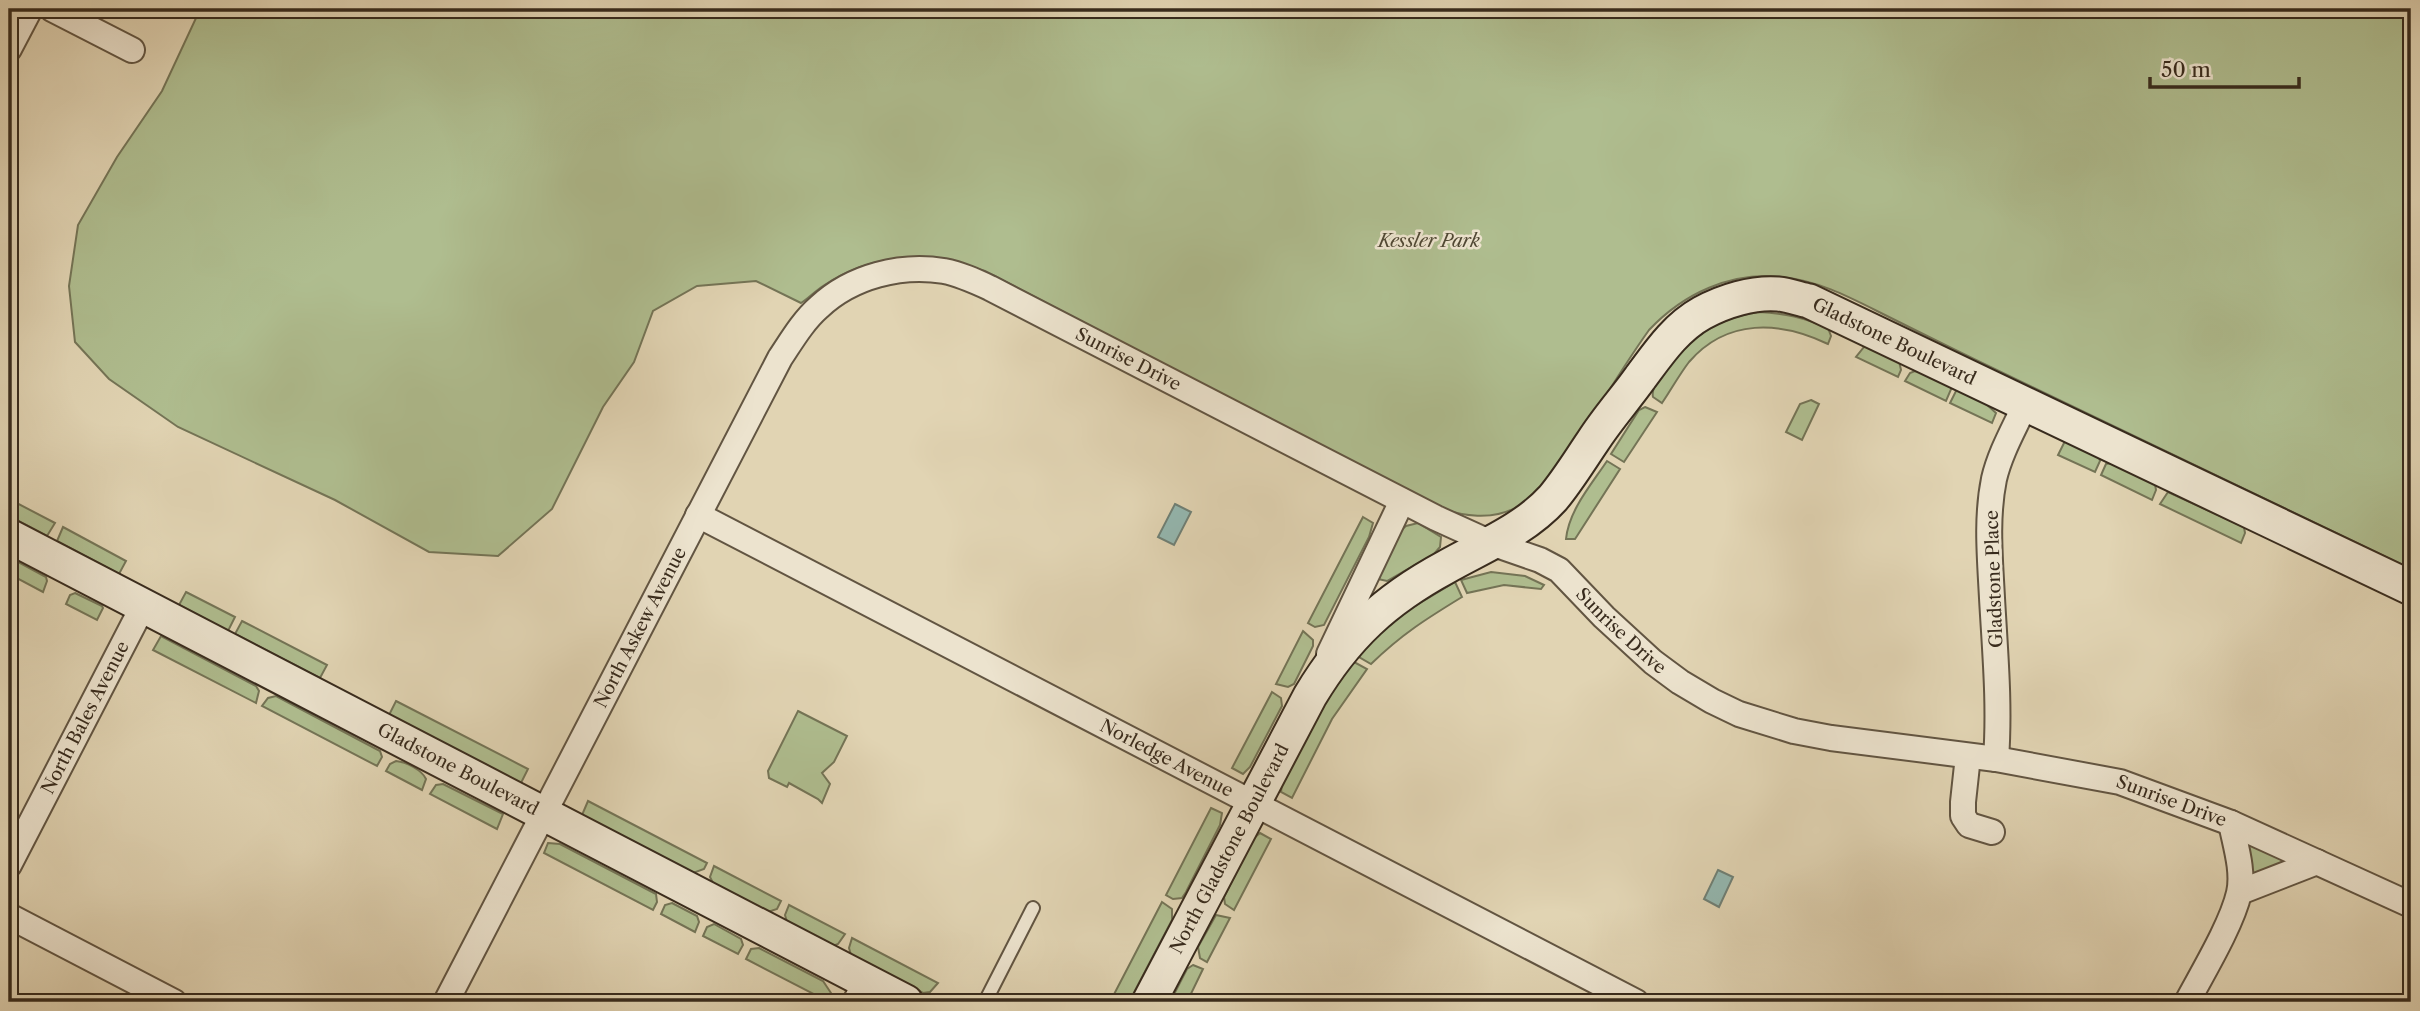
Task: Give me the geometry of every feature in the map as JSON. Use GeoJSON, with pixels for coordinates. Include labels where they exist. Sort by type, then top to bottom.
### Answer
{"type":"FeatureCollection","features":[{"type":"Feature","properties":{"kind":"street"},"geometry":{"type":"LineString","coordinates":[[9,49],[30,9]]}},
{"type":"Feature","properties":{"kind":"street"},"geometry":{"type":"LineString","coordinates":[[52,9],[132,50]]}},
{"type":"Feature","properties":{"kind":"street","name":"Sunrise Drive"},"geometry":{"type":"LineString","coordinates":[[866,279],[899,270],[922,269],[947,272],[970,279],[1402,500],[1492,543],[1540,560],[1559,570],[1612,625],[1653,662],[1690,688],[1740,714],[1767,724],[1819,735],[1996,759],[2120,782],[2231,823],[2411,905]]}},
{"type":"Feature","properties":{"kind":"street","name":"North Askew Avenue"},"geometry":{"type":"LineString","coordinates":[[446,1002],[762,391],[798,331],[820,306],[841,290],[866,279]]}},
{"type":"Feature","properties":{"kind":"street","name":"Gladstone Boulevard"},"geometry":{"type":"LineString","coordinates":[[1445,567],[1492,543],[1552,499],[1618,406],[1667,342],[1684,326],[1722,303],[1751,296],[1778,294],[1810,301],[2411,588]]}},
{"type":"Feature","properties":{"kind":"street","name":"Gladstone Place"},"geometry":{"type":"LineString","coordinates":[[1996,759],[1999,712],[1990,568],[1990,514],[1994,479],[2003,452],[2025,405]]}},
{"type":"Feature","properties":{"kind":"street","name":"North Gladstone Boulevard"},"geometry":{"type":"LineString","coordinates":[[1149,1002],[1310,696],[1402,500]]}},
{"type":"Feature","properties":{"kind":"street","name":"Norledge Avenue"},"geometry":{"type":"LineString","coordinates":[[698,515],[1636,1002]]}},
{"type":"Feature","properties":{"kind":"street","name":"Gladstone Boulevard"},"geometry":{"type":"LineString","coordinates":[[9,536],[543,814],[860,992],[906,1002]]}},
{"type":"Feature","properties":{"kind":"street","name":"North Gladstone Boulevard"},"geometry":{"type":"LineString","coordinates":[[1310,696],[1341,649],[1374,614],[1403,592],[1445,567]]}},
{"type":"Feature","properties":{"kind":"street","name":"North Bales Avenue"},"geometry":{"type":"LineString","coordinates":[[9,865],[142,606]]}},
{"type":"Feature","properties":{"kind":"street"},"geometry":{"type":"LineString","coordinates":[[1968,755],[1963,816],[1969,825],[1992,832]]}},
{"type":"Feature","properties":{"kind":"street"},"geometry":{"type":"LineString","coordinates":[[2188,1002],[2240,892],[2240,870],[2231,823]]}},
{"type":"Feature","properties":{"kind":"street"},"geometry":{"type":"LineString","coordinates":[[2240,892],[2317,862]]}},
{"type":"Feature","properties":{"kind":"street"},"geometry":{"type":"LineString","coordinates":[[9,916],[174,1002]]}},
{"type":"Feature","properties":{"kind":"lane"},"geometry":{"type":"LineString","coordinates":[[985,1002],[1033,908]]}},
{"type":"Feature","properties":{"kind":"green space","name":"Kessler Park"},"geometry":{"type":"Polygon","coordinates":[[[203,9],[2411,9],[2411,569],[1847,297],[1796,279],[1763,276],[1726,282],[1693,296],[1662,317],[1649,330],[1570,453],[1541,489],[1509,511],[1478,516],[1456,513],[1436,506],[985,271],[922,258],[902,258],[862,266],[823,286],[801,303],[756,281],[697,286],[653,311],[634,362],[603,407],[552,509],[498,556],[429,552],[335,500],[178,427],[109,379],[75,342],[69,286],[78,225],[117,157],[162,91],[196,18],[203,9]]]}},
{"type":"Feature","properties":{"kind":"green space"},"geometry":{"type":"Polygon","coordinates":[[[1759,312],[1794,317],[1828,328],[1831,336],[1828,344],[1810,336],[1773,328],[1737,331],[1720,337],[1689,362],[1662,403],[1653,397],[1657,382],[1693,340],[1730,319],[1759,312]]]}},
{"type":"Feature","properties":{"kind":"green space"},"geometry":{"type":"Polygon","coordinates":[[[1864,347],[1870,347],[1899,361],[1901,370],[1898,377],[1856,357],[1864,347]]]}},
{"type":"Feature","properties":{"kind":"green space"},"geometry":{"type":"Polygon","coordinates":[[[1915,371],[1952,387],[1946,401],[1905,381],[1910,373],[1915,371]]]}},
{"type":"Feature","properties":{"kind":"green space"},"geometry":{"type":"Polygon","coordinates":[[[1957,389],[1985,403],[1996,413],[1992,423],[1950,403],[1957,389]]]}},
{"type":"Feature","properties":{"kind":"green space"},"geometry":{"type":"Polygon","coordinates":[[[1811,400],[1819,404],[1802,440],[1786,432],[1800,404],[1811,400]]]}},
{"type":"Feature","properties":{"kind":"green space"},"geometry":{"type":"Polygon","coordinates":[[[1645,407],[1657,412],[1624,462],[1611,454],[1639,410],[1645,407]]]}},
{"type":"Feature","properties":{"kind":"green space"},"geometry":{"type":"Polygon","coordinates":[[[2065,441],[2099,457],[2095,472],[2058,455],[2065,441]]]}},
{"type":"Feature","properties":{"kind":"green space"},"geometry":{"type":"Polygon","coordinates":[[[1607,461],[1620,469],[1575,539],[1566,539],[1576,508],[1607,461]]]}},
{"type":"Feature","properties":{"kind":"green space"},"geometry":{"type":"Polygon","coordinates":[[[2111,463],[2155,484],[2152,500],[2101,475],[2106,464],[2111,463]]]}},
{"type":"Feature","properties":{"kind":"green space"},"geometry":{"type":"Polygon","coordinates":[[[2168,492],[2244,527],[2241,543],[2160,504],[2168,492]]]}},
{"type":"Feature","properties":{"kind":"green space"},"geometry":{"type":"Polygon","coordinates":[[[9,499],[55,523],[47,536],[9,516],[9,499]]]}},
{"type":"Feature","properties":{"kind":"green space"},"geometry":{"type":"Polygon","coordinates":[[[1363,517],[1373,523],[1369,537],[1324,625],[1315,627],[1308,623],[1363,517]]]}},
{"type":"Feature","properties":{"kind":"green space"},"geometry":{"type":"Polygon","coordinates":[[[1418,523],[1441,537],[1440,547],[1434,554],[1387,581],[1378,579],[1400,531],[1406,526],[1418,523]]]}},
{"type":"Feature","properties":{"kind":"green space"},"geometry":{"type":"Polygon","coordinates":[[[63,527],[126,561],[119,574],[57,541],[63,527]]]}},
{"type":"Feature","properties":{"kind":"green space"},"geometry":{"type":"Polygon","coordinates":[[[9,557],[46,577],[43,592],[9,574],[9,557]]]}},
{"type":"Feature","properties":{"kind":"green space"},"geometry":{"type":"Polygon","coordinates":[[[1491,572],[1525,576],[1544,585],[1541,589],[1504,585],[1467,593],[1461,580],[1491,572]]]}},
{"type":"Feature","properties":{"kind":"green space"},"geometry":{"type":"Polygon","coordinates":[[[1455,582],[1462,597],[1393,644],[1371,664],[1359,657],[1363,648],[1405,612],[1455,582]]]}},
{"type":"Feature","properties":{"kind":"green space"},"geometry":{"type":"Polygon","coordinates":[[[186,592],[235,617],[228,631],[179,605],[186,592]]]}},
{"type":"Feature","properties":{"kind":"green space"},"geometry":{"type":"Polygon","coordinates":[[[75,593],[102,606],[97,620],[66,604],[70,595],[75,593]]]}},
{"type":"Feature","properties":{"kind":"green space"},"geometry":{"type":"Polygon","coordinates":[[[242,621],[327,665],[320,678],[235,634],[242,621]]]}},
{"type":"Feature","properties":{"kind":"green space"},"geometry":{"type":"Polygon","coordinates":[[[1303,631],[1313,640],[1313,646],[1294,684],[1288,687],[1276,684],[1303,631]]]}},
{"type":"Feature","properties":{"kind":"green space"},"geometry":{"type":"Polygon","coordinates":[[[161,636],[256,686],[259,691],[256,703],[153,650],[161,636]]]}},
{"type":"Feature","properties":{"kind":"green space"},"geometry":{"type":"Polygon","coordinates":[[[1354,662],[1367,669],[1332,719],[1292,798],[1281,792],[1282,784],[1330,692],[1354,662]]]}},
{"type":"Feature","properties":{"kind":"green space"},"geometry":{"type":"Polygon","coordinates":[[[1272,692],[1281,698],[1282,706],[1250,767],[1243,774],[1232,768],[1272,692]]]}},
{"type":"Feature","properties":{"kind":"green space"},"geometry":{"type":"Polygon","coordinates":[[[276,696],[380,751],[382,757],[377,766],[262,706],[268,698],[276,696]]]}},
{"type":"Feature","properties":{"kind":"green space"},"geometry":{"type":"Polygon","coordinates":[[[396,701],[528,769],[521,783],[389,715],[396,701]]]}},
{"type":"Feature","properties":{"kind":"green space"},"geometry":{"type":"Polygon","coordinates":[[[798,711],[847,736],[834,762],[822,773],[830,784],[822,803],[789,783],[787,787],[769,778],[768,771],[798,711]]]}},
{"type":"Feature","properties":{"kind":"green space"},"geometry":{"type":"Polygon","coordinates":[[[396,761],[413,767],[424,776],[426,779],[422,790],[386,771],[390,764],[396,761]]]}},
{"type":"Feature","properties":{"kind":"green space"},"geometry":{"type":"Polygon","coordinates":[[[443,784],[503,814],[497,829],[430,794],[436,785],[443,784]]]}},
{"type":"Feature","properties":{"kind":"green space"},"geometry":{"type":"Polygon","coordinates":[[[588,801],[707,863],[704,869],[693,873],[582,815],[588,801]]]}},
{"type":"Feature","properties":{"kind":"green space"},"geometry":{"type":"Polygon","coordinates":[[[1211,808],[1222,813],[1220,825],[1186,892],[1182,898],[1173,899],[1166,895],[1211,808]]]}},
{"type":"Feature","properties":{"kind":"green space"},"geometry":{"type":"Polygon","coordinates":[[[1260,833],[1271,839],[1234,910],[1225,904],[1224,897],[1254,838],[1260,833]]]}},
{"type":"Feature","properties":{"kind":"green space"},"geometry":{"type":"Polygon","coordinates":[[[2244,842],[2289,859],[2253,880],[2244,842]]]}},
{"type":"Feature","properties":{"kind":"green space"},"geometry":{"type":"Polygon","coordinates":[[[548,843],[560,844],[656,894],[657,902],[653,910],[544,853],[548,843]]]}},
{"type":"Feature","properties":{"kind":"green space"},"geometry":{"type":"Polygon","coordinates":[[[714,866],[781,901],[777,909],[768,912],[713,883],[710,877],[714,866]]]}},
{"type":"Feature","properties":{"kind":"green space"},"geometry":{"type":"Polygon","coordinates":[[[1162,902],[1172,909],[1172,920],[1129,1002],[1110,1002],[1162,902]]]}},
{"type":"Feature","properties":{"kind":"green space"},"geometry":{"type":"Polygon","coordinates":[[[672,903],[697,916],[699,922],[695,932],[661,914],[665,905],[672,903]]]}},
{"type":"Feature","properties":{"kind":"green space"},"geometry":{"type":"Polygon","coordinates":[[[789,905],[845,934],[838,944],[833,946],[787,922],[785,915],[789,905]]]}},
{"type":"Feature","properties":{"kind":"green space"},"geometry":{"type":"Polygon","coordinates":[[[1216,915],[1230,918],[1207,962],[1200,958],[1198,947],[1216,915]]]}},
{"type":"Feature","properties":{"kind":"green space"},"geometry":{"type":"Polygon","coordinates":[[[714,924],[741,939],[743,945],[738,954],[703,936],[707,927],[714,924]]]}},
{"type":"Feature","properties":{"kind":"green space"},"geometry":{"type":"Polygon","coordinates":[[[852,938],[938,983],[930,992],[923,993],[851,955],[849,948],[852,938]]]}},
{"type":"Feature","properties":{"kind":"green space"},"geometry":{"type":"Polygon","coordinates":[[[759,948],[823,981],[831,993],[827,1001],[746,959],[751,949],[759,948]]]}},
{"type":"Feature","properties":{"kind":"green space"},"geometry":{"type":"Polygon","coordinates":[[[1193,965],[1203,969],[1187,1002],[1170,1002],[1187,969],[1193,965]]]}},
{"type":"Feature","properties":{"kind":"water"},"geometry":{"type":"Polygon","coordinates":[[[1175,504],[1191,512],[1174,545],[1158,537],[1175,504]]]}},
{"type":"Feature","properties":{"kind":"water"},"geometry":{"type":"Polygon","coordinates":[[[1718,870],[1733,877],[1719,907],[1704,899],[1718,870]]]}}]}
